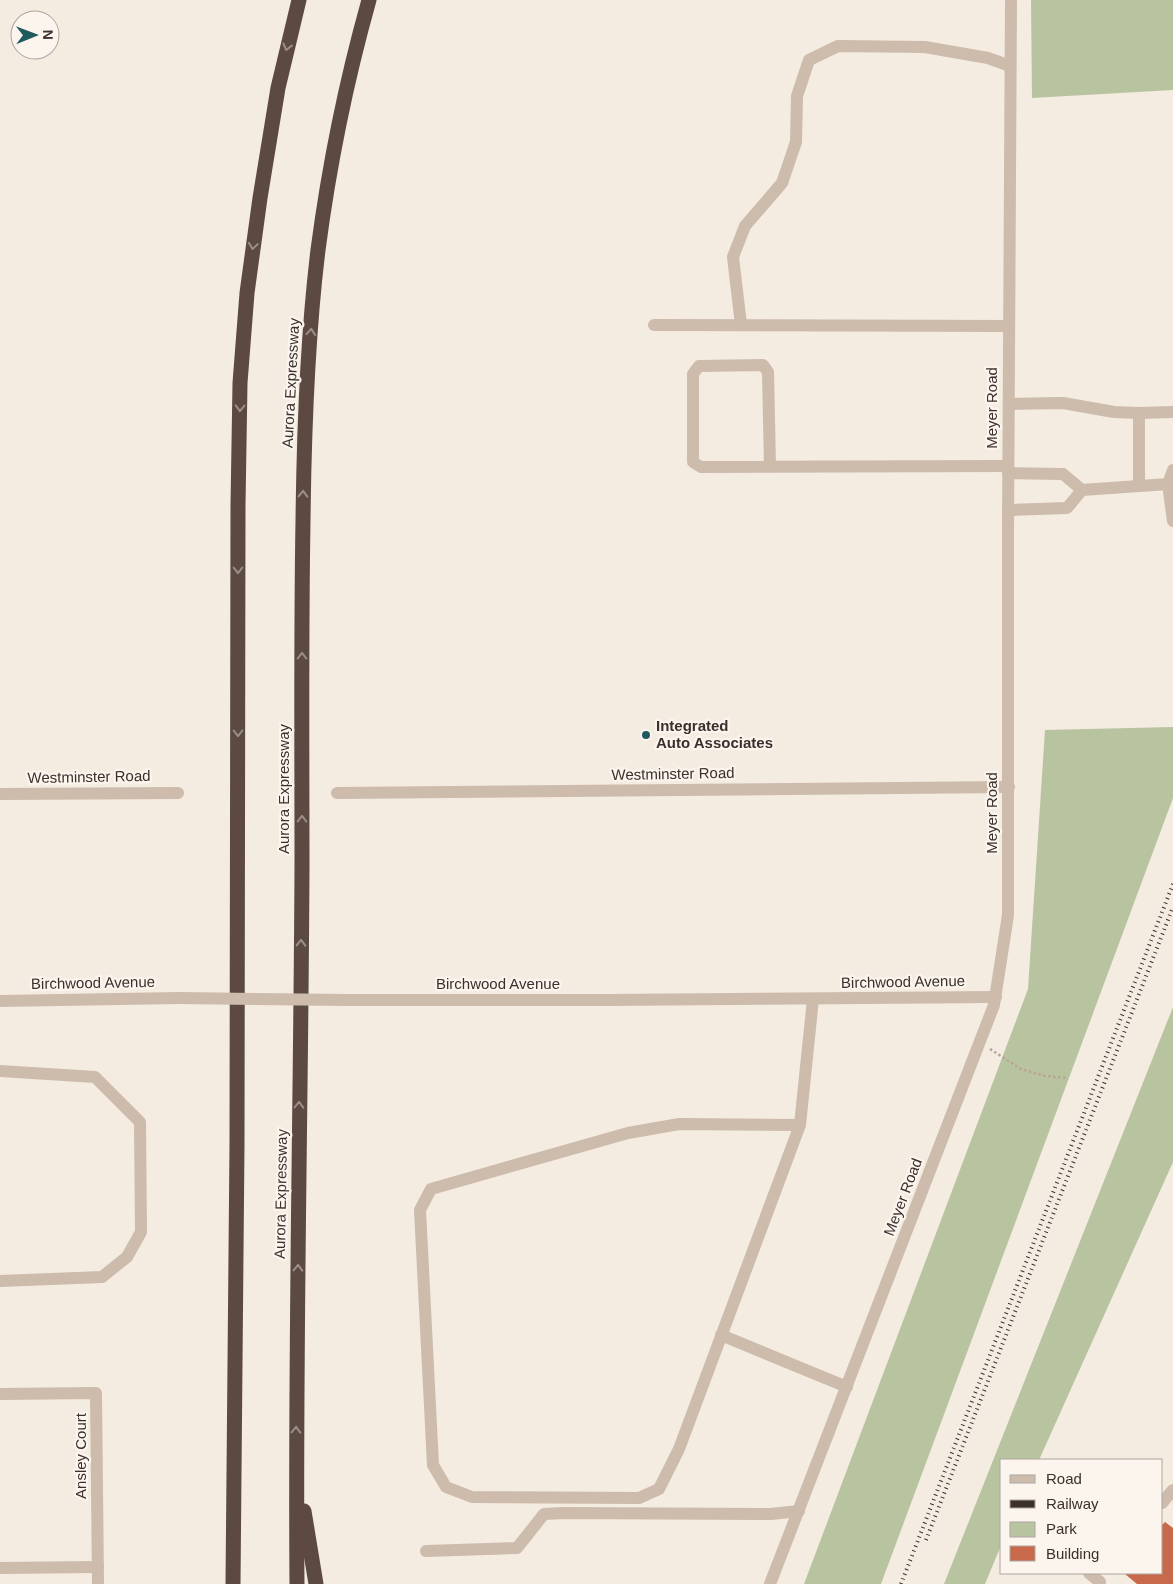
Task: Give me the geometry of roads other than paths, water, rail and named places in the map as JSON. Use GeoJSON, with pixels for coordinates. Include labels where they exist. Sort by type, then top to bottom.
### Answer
{"type":"FeatureCollection","features":[{"type":"Feature","properties":{"kind":"highway"},"geometry":{"type":"LineString","coordinates":[[233,1584],[240,383],[247,293],[260,198],[278,88],[299,0]]}},
{"type":"Feature","properties":{"kind":"highway","name":"Aurora Expressway"},"geometry":{"type":"LineString","coordinates":[[297,1584],[296,1460],[302,878],[302,591],[308,357],[318,249],[336,141],[358,39],[369,0]]}},
{"type":"Feature","properties":{"kind":"highway"},"geometry":{"type":"LineString","coordinates":[[296,1460],[316,1584]]}},
{"type":"Feature","properties":{"kind":"street","name":"Meyer Road"},"geometry":{"type":"LineString","coordinates":[[770,1584],[980,1043],[996,997],[1008,915],[1008,404],[1011,0]]}},
{"type":"Feature","properties":{"kind":"street"},"geometry":{"type":"LineString","coordinates":[[741,326],[733,257],[745,226],[782,182],[796,142],[797,96],[809,60],[838,46],[925,48],[988,58],[1010,66]]}},
{"type":"Feature","properties":{"kind":"street"},"geometry":{"type":"LineString","coordinates":[[654,325],[1009,326]]}},
{"type":"Feature","properties":{"kind":"street"},"geometry":{"type":"LineString","coordinates":[[770,466],[768,372],[763,365],[699,366],[693,374],[693,462],[701,467],[770,466],[1008,470],[1063,474],[1082,490],[1168,484]]}},
{"type":"Feature","properties":{"kind":"street"},"geometry":{"type":"LineString","coordinates":[[1008,404],[1063,403],[1114,412],[1173,412]]}},
{"type":"Feature","properties":{"kind":"street"},"geometry":{"type":"LineString","coordinates":[[1139,413],[1140,485]]}},
{"type":"Feature","properties":{"kind":"street"},"geometry":{"type":"LineString","coordinates":[[1173,470],[1168,484],[1173,521]]}},
{"type":"Feature","properties":{"kind":"street"},"geometry":{"type":"LineString","coordinates":[[1008,510],[1067,508],[1082,490]]}},
{"type":"Feature","properties":{"kind":"street","name":"Westminster Road"},"geometry":{"type":"LineString","coordinates":[[337,793],[1009,787]]}},
{"type":"Feature","properties":{"kind":"street","name":"Westminster Road"},"geometry":{"type":"LineString","coordinates":[[0,794],[178,793]]}},
{"type":"Feature","properties":{"kind":"street","name":"Birchwood Avenue"},"geometry":{"type":"LineString","coordinates":[[0,1001],[179,998],[348,1000],[996,997]]}},
{"type":"Feature","properties":{"kind":"street"},"geometry":{"type":"LineString","coordinates":[[800,1125],[679,1124],[628,1133],[431,1189],[420,1210],[433,1465],[446,1487],[472,1497],[639,1498],[659,1489],[679,1449],[800,1125],[813,999]]}},
{"type":"Feature","properties":{"kind":"street"},"geometry":{"type":"LineString","coordinates":[[0,1071],[95,1077],[140,1122],[140,1232],[127,1256],[102,1277],[0,1281]]}},
{"type":"Feature","properties":{"kind":"street"},"geometry":{"type":"LineString","coordinates":[[721,1335],[847,1387]]}},
{"type":"Feature","properties":{"kind":"street","name":"Ansley Court"},"geometry":{"type":"LineString","coordinates":[[0,1394],[96,1394],[98,1584]]}},
{"type":"Feature","properties":{"kind":"street"},"geometry":{"type":"LineString","coordinates":[[1163,1502],[1173,1490]]}},
{"type":"Feature","properties":{"kind":"street"},"geometry":{"type":"LineString","coordinates":[[426,1551],[517,1548],[544,1514],[771,1514],[799,1511]]}},
{"type":"Feature","properties":{"kind":"street"},"geometry":{"type":"LineString","coordinates":[[0,1568],[98,1567]]}},
{"type":"Feature","properties":{"kind":"street"},"geometry":{"type":"LineString","coordinates":[[1091,1574],[1102,1580]]}},
{"type":"Feature","properties":{"kind":"railway"},"geometry":{"type":"LineString","coordinates":[[901,1584],[1173,884]]}},
{"type":"Feature","properties":{"kind":"railway"},"geometry":{"type":"LineString","coordinates":[[926,1540],[1173,907]]}},
{"type":"Feature","properties":{"kind":"place","name":"Integrated Auto Associates"},"geometry":{"type":"Point","coordinates":[646,735]}}]}
